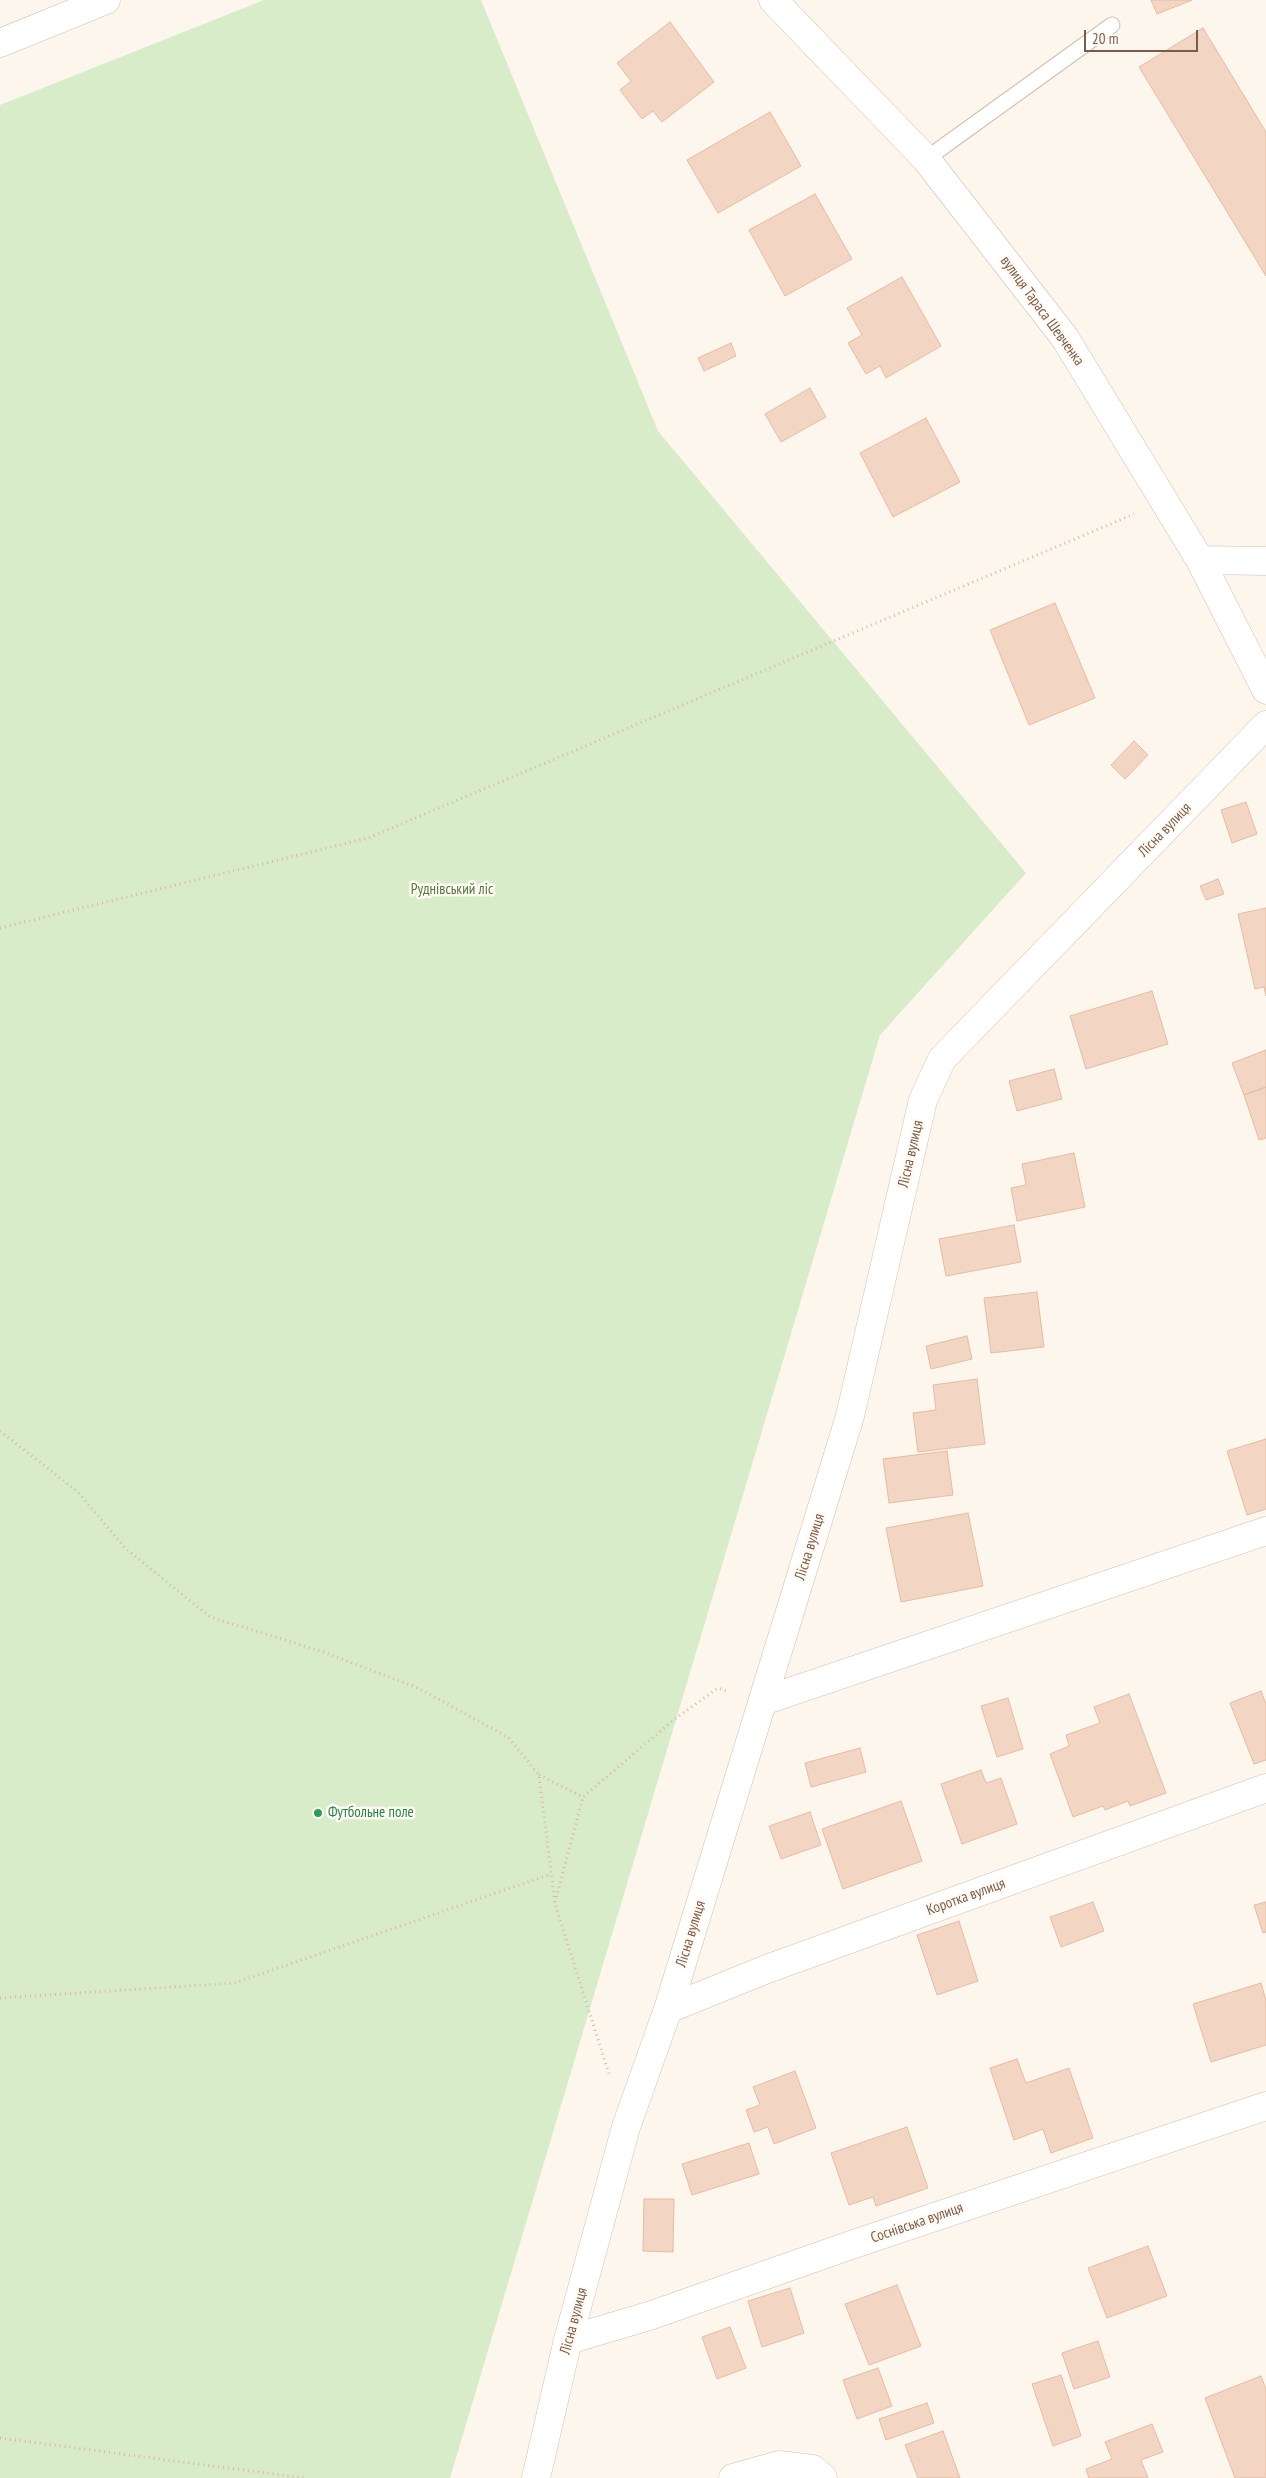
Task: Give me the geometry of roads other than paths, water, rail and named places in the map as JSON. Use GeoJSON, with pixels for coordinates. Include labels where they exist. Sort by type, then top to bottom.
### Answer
{"type":"FeatureCollection","features":[{"type":"Feature","properties":{"kind":"street"},"geometry":{"type":"LineString","coordinates":[[0,42],[106,0]]}},
{"type":"Feature","properties":{"kind":"street","name":"вулиця Тараса Шевченка"},"geometry":{"type":"LineString","coordinates":[[773,0],[926,160],[1065,338],[1200,560],[1266,690]]}},
{"type":"Feature","properties":{"kind":"street"},"geometry":{"type":"LineString","coordinates":[[1200,560],[1266,561]]}},
{"type":"Feature","properties":{"kind":"street","name":"Лісна вулиця"},"geometry":{"type":"LineString","coordinates":[[536,2478],[568,2340],[626,2126],[668,2009],[850,1416],[923,1100],[942,1059],[1266,725]]}},
{"type":"Feature","properties":{"kind":"street"},"geometry":{"type":"LineString","coordinates":[[763,1701],[1266,1531]]}},
{"type":"Feature","properties":{"kind":"street","name":"Коротка вулиця"},"geometry":{"type":"LineString","coordinates":[[668,2009],[767,1969],[1266,1788]]}},
{"type":"Feature","properties":{"kind":"street","name":"Соснівська вулиця"},"geometry":{"type":"LineString","coordinates":[[568,2340],[652,2315],[848,2246],[1266,2106]]}},
{"type":"Feature","properties":{"kind":"street"},"geometry":{"type":"LineString","coordinates":[[733,2478],[779,2464],[813,2469],[823,2478]]}},
{"type":"Feature","properties":{"kind":"lane"},"geometry":{"type":"LineString","coordinates":[[926,160],[1112,25]]}},
{"type":"Feature","properties":{"kind":"place","name":"Футбольне поле"},"geometry":{"type":"Point","coordinates":[318,1813]}},
{"type":"Feature","properties":{"kind":"park label","name":"Руднівський ліс"},"geometry":{"type":"Point","coordinates":[452,890]}}]}
